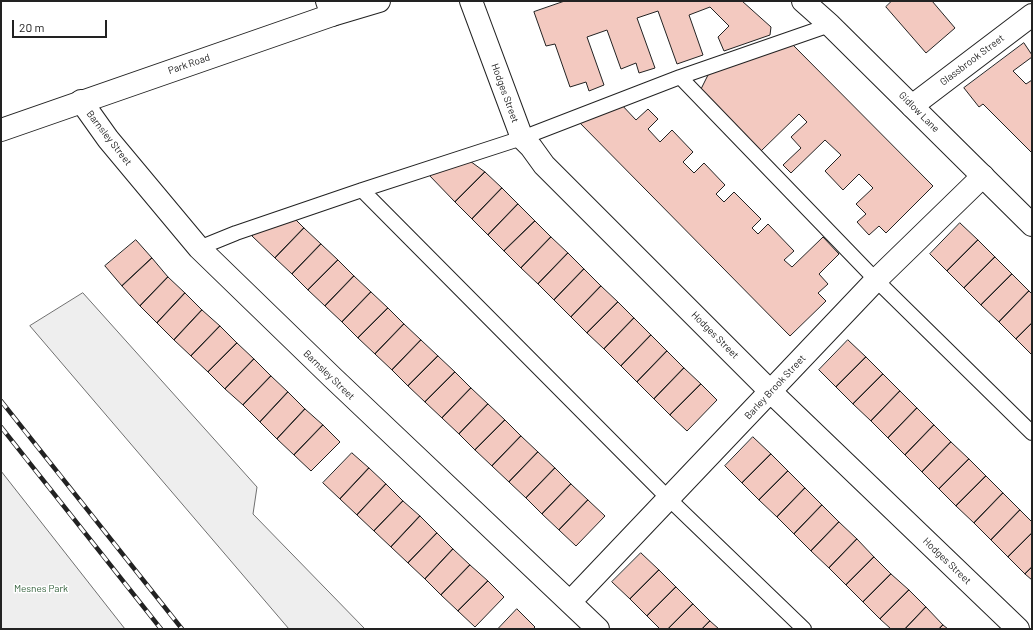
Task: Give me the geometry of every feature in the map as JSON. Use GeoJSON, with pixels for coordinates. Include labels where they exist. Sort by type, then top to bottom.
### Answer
{"type":"FeatureCollection","features":[{"type":"Feature","properties":{"kind":"street","name":"Park Road"},"geometry":{"type":"LineString","coordinates":[[1,130],[330,8],[378,1]]}},
{"type":"Feature","properties":{"kind":"street","name":"Hodges Street"},"geometry":{"type":"LineString","coordinates":[[471,1],[522,138],[544,165],[771,392],[1018,629]]}},
{"type":"Feature","properties":{"kind":"street","name":"Gidlow Lane"},"geometry":{"type":"LineString","coordinates":[[804,1],[830,24],[1032,225]]}},
{"type":"Feature","properties":{"kind":"street","name":"Glassbrook Street"},"geometry":{"type":"LineString","coordinates":[[912,106],[1032,14]]}},
{"type":"Feature","properties":{"kind":"street","name":"Barnsley Street"},"geometry":{"type":"LineString","coordinates":[[81,101],[108,139],[199,248],[332,377],[598,629]]}},
{"type":"Feature","properties":{"kind":"street","name":"Barley Brook Street"},"geometry":{"type":"LineString","coordinates":[[570,602],[876,280],[983,176]]}},
{"type":"Feature","properties":{"kind":"lane"},"geometry":{"type":"LineString","coordinates":[[199,248],[236,233],[362,190],[522,138],[680,77],[830,24]]}},
{"type":"Feature","properties":{"kind":"lane"},"geometry":{"type":"LineString","coordinates":[[680,77],[876,280],[1032,433]]}},
{"type":"Feature","properties":{"kind":"lane"},"geometry":{"type":"LineString","coordinates":[[362,190],[669,498],[804,629]]}},
{"type":"Feature","properties":{"kind":"green space"},"geometry":{"type":"Polygon","coordinates":[[[83,293],[257,487],[253,514],[364,628],[363,629],[289,629],[30,326],[83,293]]]}},
{"type":"Feature","properties":{"kind":"green space","name":"Mesnes Park"},"geometry":{"type":"Polygon","coordinates":[[[1,471],[125,629],[1,629],[1,471]]]}},
{"type":"Feature","properties":{"kind":"building"},"geometry":{"type":"Polygon","coordinates":[[[565,1],[742,1],[771,27],[770,35],[724,51],[718,37],[729,26],[710,7],[689,15],[703,55],[677,64],[658,11],[637,18],[655,68],[639,73],[636,63],[621,69],[607,30],[587,37],[604,85],[589,91],[586,82],[570,87],[555,44],[546,46],[534,12],[565,1]]]}},
{"type":"Feature","properties":{"kind":"building"},"geometry":{"type":"Polygon","coordinates":[[[892,1],[932,1],[955,28],[926,53],[886,7],[892,1]]]}},
{"type":"Feature","properties":{"kind":"building"},"geometry":{"type":"Polygon","coordinates":[[[1024,43],[1032,57],[1013,71],[1026,84],[1032,80],[1032,153],[983,104],[979,107],[964,88],[1024,43]]]}},
{"type":"Feature","properties":{"kind":"building"},"geometry":{"type":"Polygon","coordinates":[[[792,44],[933,186],[886,233],[879,226],[869,235],[857,222],[866,214],[856,204],[873,188],[859,174],[843,190],[825,171],[841,155],[825,140],[791,173],[783,165],[801,148],[791,137],[807,122],[799,114],[761,151],[701,89],[709,73],[792,44]]]}},
{"type":"Feature","properties":{"kind":"building"},"geometry":{"type":"Polygon","coordinates":[[[620,103],[636,120],[648,109],[658,119],[648,129],[660,142],[672,130],[693,152],[683,162],[694,173],[704,163],[725,185],[716,194],[724,202],[734,192],[761,219],[752,228],[758,234],[768,224],[794,251],[784,260],[792,267],[823,237],[839,254],[819,274],[828,284],[818,293],[826,301],[790,336],[576,119],[620,103]]]}},
{"type":"Feature","properties":{"kind":"building"},"geometry":{"type":"Polygon","coordinates":[[[470,161],[485,172],[455,202],[428,174],[470,161]]]}},
{"type":"Feature","properties":{"kind":"building"},"geometry":{"type":"Polygon","coordinates":[[[485,172],[502,188],[472,219],[455,202],[485,172]]]}},
{"type":"Feature","properties":{"kind":"building"},"geometry":{"type":"Polygon","coordinates":[[[502,188],[518,204],[488,235],[472,219],[502,188]]]}},
{"type":"Feature","properties":{"kind":"building"},"geometry":{"type":"Polygon","coordinates":[[[518,204],[535,221],[504,251],[488,235],[518,204]]]}},
{"type":"Feature","properties":{"kind":"building"},"geometry":{"type":"Polygon","coordinates":[[[292,216],[304,228],[275,258],[252,236],[263,225],[292,216]]]}},
{"type":"Feature","properties":{"kind":"building"},"geometry":{"type":"Polygon","coordinates":[[[535,221],[551,237],[521,268],[504,251],[535,221]]]}},
{"type":"Feature","properties":{"kind":"building"},"geometry":{"type":"Polygon","coordinates":[[[960,223],[978,240],[947,271],[930,254],[960,223]]]}},
{"type":"Feature","properties":{"kind":"building"},"geometry":{"type":"Polygon","coordinates":[[[304,228],[321,244],[292,274],[275,258],[304,228]]]}},
{"type":"Feature","properties":{"kind":"building"},"geometry":{"type":"Polygon","coordinates":[[[551,237],[568,253],[538,284],[521,268],[551,237]]]}},
{"type":"Feature","properties":{"kind":"building"},"geometry":{"type":"Polygon","coordinates":[[[136,240],[152,258],[122,286],[105,266],[136,240]]]}},
{"type":"Feature","properties":{"kind":"building"},"geometry":{"type":"Polygon","coordinates":[[[978,240],[995,257],[964,288],[947,271],[978,240]]]}},
{"type":"Feature","properties":{"kind":"building"},"geometry":{"type":"Polygon","coordinates":[[[321,244],[338,260],[308,290],[292,274],[321,244]]]}},
{"type":"Feature","properties":{"kind":"building"},"geometry":{"type":"Polygon","coordinates":[[[568,253],[584,269],[554,300],[538,284],[568,253]]]}},
{"type":"Feature","properties":{"kind":"building"},"geometry":{"type":"Polygon","coordinates":[[[995,257],[1012,274],[981,305],[964,288],[995,257]]]}},
{"type":"Feature","properties":{"kind":"building"},"geometry":{"type":"Polygon","coordinates":[[[152,258],[168,277],[140,306],[122,286],[152,258]]]}},
{"type":"Feature","properties":{"kind":"building"},"geometry":{"type":"Polygon","coordinates":[[[338,260],[354,276],[325,306],[308,290],[338,260]]]}},
{"type":"Feature","properties":{"kind":"building"},"geometry":{"type":"Polygon","coordinates":[[[584,269],[601,286],[571,317],[554,300],[584,269]]]}},
{"type":"Feature","properties":{"kind":"building"},"geometry":{"type":"Polygon","coordinates":[[[1012,274],[1029,291],[999,322],[981,305],[1012,274]]]}},
{"type":"Feature","properties":{"kind":"building"},"geometry":{"type":"Polygon","coordinates":[[[354,276],[371,292],[342,322],[325,306],[354,276]]]}},
{"type":"Feature","properties":{"kind":"building"},"geometry":{"type":"Polygon","coordinates":[[[168,277],[185,293],[157,323],[140,306],[168,277]]]}},
{"type":"Feature","properties":{"kind":"building"},"geometry":{"type":"Polygon","coordinates":[[[601,286],[618,302],[587,333],[571,317],[601,286]]]}},
{"type":"Feature","properties":{"kind":"building"},"geometry":{"type":"Polygon","coordinates":[[[1029,291],[1032,294],[1032,323],[1016,339],[999,322],[1029,291]]]}},
{"type":"Feature","properties":{"kind":"building"},"geometry":{"type":"Polygon","coordinates":[[[371,292],[388,308],[358,338],[342,322],[371,292]]]}},
{"type":"Feature","properties":{"kind":"building"},"geometry":{"type":"Polygon","coordinates":[[[185,293],[202,310],[174,340],[157,323],[185,293]]]}},
{"type":"Feature","properties":{"kind":"building"},"geometry":{"type":"Polygon","coordinates":[[[618,302],[634,318],[604,349],[587,333],[618,302]]]}},
{"type":"Feature","properties":{"kind":"building"},"geometry":{"type":"Polygon","coordinates":[[[388,308],[404,324],[375,354],[358,338],[388,308]]]}},
{"type":"Feature","properties":{"kind":"building"},"geometry":{"type":"Polygon","coordinates":[[[202,310],[220,326],[191,356],[174,340],[202,310]]]}},
{"type":"Feature","properties":{"kind":"building"},"geometry":{"type":"Polygon","coordinates":[[[634,318],[651,335],[621,366],[604,349],[634,318]]]}},
{"type":"Feature","properties":{"kind":"building"},"geometry":{"type":"Polygon","coordinates":[[[1032,323],[1032,355],[1016,339],[1032,323]]]}},
{"type":"Feature","properties":{"kind":"building"},"geometry":{"type":"Polygon","coordinates":[[[404,324],[421,340],[392,370],[375,354],[404,324]]]}},
{"type":"Feature","properties":{"kind":"building"},"geometry":{"type":"Polygon","coordinates":[[[220,326],[237,343],[208,372],[191,356],[220,326]]]}},
{"type":"Feature","properties":{"kind":"building"},"geometry":{"type":"Polygon","coordinates":[[[651,335],[667,351],[637,382],[621,366],[651,335]]]}},
{"type":"Feature","properties":{"kind":"building"},"geometry":{"type":"Polygon","coordinates":[[[421,340],[438,356],[408,386],[392,370],[421,340]]]}},
{"type":"Feature","properties":{"kind":"building"},"geometry":{"type":"Polygon","coordinates":[[[848,340],[866,357],[836,387],[819,370],[848,340]]]}},
{"type":"Feature","properties":{"kind":"building"},"geometry":{"type":"Polygon","coordinates":[[[237,343],[254,359],[225,389],[208,372],[237,343]]]}},
{"type":"Feature","properties":{"kind":"building"},"geometry":{"type":"Polygon","coordinates":[[[667,351],[684,368],[654,399],[637,382],[667,351]]]}},
{"type":"Feature","properties":{"kind":"building"},"geometry":{"type":"Polygon","coordinates":[[[438,356],[455,372],[425,402],[408,386],[438,356]]]}},
{"type":"Feature","properties":{"kind":"building"},"geometry":{"type":"Polygon","coordinates":[[[866,357],[883,374],[853,404],[836,387],[866,357]]]}},
{"type":"Feature","properties":{"kind":"building"},"geometry":{"type":"Polygon","coordinates":[[[254,359],[271,376],[243,405],[225,389],[254,359]]]}},
{"type":"Feature","properties":{"kind":"building"},"geometry":{"type":"Polygon","coordinates":[[[684,368],[701,384],[670,415],[654,399],[684,368]]]}},
{"type":"Feature","properties":{"kind":"building"},"geometry":{"type":"Polygon","coordinates":[[[455,372],[471,388],[442,418],[425,402],[455,372]]]}},
{"type":"Feature","properties":{"kind":"building"},"geometry":{"type":"Polygon","coordinates":[[[883,374],[900,391],[871,421],[853,404],[883,374]]]}},
{"type":"Feature","properties":{"kind":"building"},"geometry":{"type":"Polygon","coordinates":[[[271,376],[288,392],[260,422],[243,405],[271,376]]]}},
{"type":"Feature","properties":{"kind":"building"},"geometry":{"type":"Polygon","coordinates":[[[701,384],[717,400],[687,431],[670,415],[701,384]]]}},
{"type":"Feature","properties":{"kind":"building"},"geometry":{"type":"Polygon","coordinates":[[[471,388],[488,404],[459,434],[442,418],[471,388]]]}},
{"type":"Feature","properties":{"kind":"building"},"geometry":{"type":"Polygon","coordinates":[[[900,391],[917,408],[888,438],[871,421],[900,391]]]}},
{"type":"Feature","properties":{"kind":"building"},"geometry":{"type":"Polygon","coordinates":[[[288,392],[305,409],[277,439],[260,422],[288,392]]]}},
{"type":"Feature","properties":{"kind":"building"},"geometry":{"type":"Polygon","coordinates":[[[488,404],[505,420],[475,450],[459,434],[488,404]]]}},
{"type":"Feature","properties":{"kind":"building"},"geometry":{"type":"Polygon","coordinates":[[[917,408],[934,425],[905,455],[888,438],[917,408]]]}},
{"type":"Feature","properties":{"kind":"building"},"geometry":{"type":"Polygon","coordinates":[[[305,409],[323,425],[294,455],[277,439],[305,409]]]}},
{"type":"Feature","properties":{"kind":"building"},"geometry":{"type":"Polygon","coordinates":[[[505,420],[521,436],[492,466],[475,450],[505,420]]]}},
{"type":"Feature","properties":{"kind":"building"},"geometry":{"type":"Polygon","coordinates":[[[323,425],[340,442],[311,471],[294,455],[323,425]]]}},
{"type":"Feature","properties":{"kind":"building"},"geometry":{"type":"Polygon","coordinates":[[[934,425],[951,442],[922,472],[905,455],[934,425]]]}},
{"type":"Feature","properties":{"kind":"building"},"geometry":{"type":"Polygon","coordinates":[[[521,436],[538,452],[509,482],[492,466],[521,436]]]}},
{"type":"Feature","properties":{"kind":"building"},"geometry":{"type":"Polygon","coordinates":[[[753,437],[771,454],[742,483],[725,466],[753,437]]]}},
{"type":"Feature","properties":{"kind":"building"},"geometry":{"type":"Polygon","coordinates":[[[951,442],[969,459],[939,489],[922,472],[951,442]]]}},
{"type":"Feature","properties":{"kind":"building"},"geometry":{"type":"Polygon","coordinates":[[[538,452],[555,468],[526,498],[509,482],[538,452]]]}},
{"type":"Feature","properties":{"kind":"building"},"geometry":{"type":"Polygon","coordinates":[[[352,453],[369,468],[340,499],[323,483],[352,453]]]}},
{"type":"Feature","properties":{"kind":"building"},"geometry":{"type":"Polygon","coordinates":[[[771,454],[788,471],[759,500],[742,483],[771,454]]]}},
{"type":"Feature","properties":{"kind":"building"},"geometry":{"type":"Polygon","coordinates":[[[969,459],[986,476],[956,506],[939,489],[969,459]]]}},
{"type":"Feature","properties":{"kind":"building"},"geometry":{"type":"Polygon","coordinates":[[[369,468],[386,484],[357,515],[340,499],[369,468]]]}},
{"type":"Feature","properties":{"kind":"building"},"geometry":{"type":"Polygon","coordinates":[[[555,468],[571,484],[542,514],[526,498],[555,468]]]}},
{"type":"Feature","properties":{"kind":"building"},"geometry":{"type":"Polygon","coordinates":[[[788,471],[805,488],[777,517],[759,500],[788,471]]]}},
{"type":"Feature","properties":{"kind":"building"},"geometry":{"type":"Polygon","coordinates":[[[986,476],[1003,493],[974,523],[956,506],[986,476]]]}},
{"type":"Feature","properties":{"kind":"building"},"geometry":{"type":"Polygon","coordinates":[[[386,484],[403,501],[374,531],[357,515],[386,484]]]}},
{"type":"Feature","properties":{"kind":"building"},"geometry":{"type":"Polygon","coordinates":[[[571,484],[588,500],[559,530],[542,514],[571,484]]]}},
{"type":"Feature","properties":{"kind":"building"},"geometry":{"type":"Polygon","coordinates":[[[805,488],[822,505],[794,534],[777,517],[805,488]]]}},
{"type":"Feature","properties":{"kind":"building"},"geometry":{"type":"Polygon","coordinates":[[[1003,493],[1020,510],[991,540],[974,523],[1003,493]]]}},
{"type":"Feature","properties":{"kind":"building"},"geometry":{"type":"Polygon","coordinates":[[[588,500],[605,516],[576,546],[559,530],[588,500]]]}},
{"type":"Feature","properties":{"kind":"building"},"geometry":{"type":"Polygon","coordinates":[[[403,501],[420,516],[391,547],[374,531],[403,501]]]}},
{"type":"Feature","properties":{"kind":"building"},"geometry":{"type":"Polygon","coordinates":[[[822,505],[839,522],[811,551],[794,534],[822,505]]]}},
{"type":"Feature","properties":{"kind":"building"},"geometry":{"type":"Polygon","coordinates":[[[1020,510],[1032,522],[1032,533],[1008,557],[991,540],[1020,510]]]}},
{"type":"Feature","properties":{"kind":"building"},"geometry":{"type":"Polygon","coordinates":[[[420,516],[437,533],[408,563],[391,547],[420,516]]]}},
{"type":"Feature","properties":{"kind":"building"},"geometry":{"type":"Polygon","coordinates":[[[839,522],[857,539],[829,568],[811,551],[839,522]]]}},
{"type":"Feature","properties":{"kind":"building"},"geometry":{"type":"Polygon","coordinates":[[[437,533],[453,549],[425,579],[408,563],[437,533]]]}},
{"type":"Feature","properties":{"kind":"building"},"geometry":{"type":"Polygon","coordinates":[[[1032,533],[1032,567],[1025,574],[1008,557],[1032,533]]]}},
{"type":"Feature","properties":{"kind":"building"},"geometry":{"type":"Polygon","coordinates":[[[857,539],[874,557],[846,585],[829,568],[857,539]]]}},
{"type":"Feature","properties":{"kind":"building"},"geometry":{"type":"Polygon","coordinates":[[[453,549],[470,565],[441,595],[425,579],[453,549]]]}},
{"type":"Feature","properties":{"kind":"building"},"geometry":{"type":"Polygon","coordinates":[[[641,553],[659,570],[630,599],[612,582],[641,553]]]}},
{"type":"Feature","properties":{"kind":"building"},"geometry":{"type":"Polygon","coordinates":[[[874,557],[891,574],[863,602],[846,585],[874,557]]]}},
{"type":"Feature","properties":{"kind":"building"},"geometry":{"type":"Polygon","coordinates":[[[470,565],[488,581],[458,611],[441,595],[470,565]]]}},
{"type":"Feature","properties":{"kind":"building"},"geometry":{"type":"Polygon","coordinates":[[[1032,567],[1032,580],[1025,574],[1032,567]]]}},
{"type":"Feature","properties":{"kind":"building"},"geometry":{"type":"Polygon","coordinates":[[[659,570],[676,587],[647,616],[630,599],[659,570]]]}},
{"type":"Feature","properties":{"kind":"building"},"geometry":{"type":"Polygon","coordinates":[[[891,574],[909,590],[880,619],[863,602],[891,574]]]}},
{"type":"Feature","properties":{"kind":"building"},"geometry":{"type":"Polygon","coordinates":[[[488,581],[504,597],[475,627],[458,611],[488,581]]]}},
{"type":"Feature","properties":{"kind":"building"},"geometry":{"type":"Polygon","coordinates":[[[676,587],[693,604],[668,629],[660,629],[647,616],[676,587]]]}},
{"type":"Feature","properties":{"kind":"building"},"geometry":{"type":"Polygon","coordinates":[[[909,590],[926,607],[905,629],[891,629],[880,619],[909,590]]]}},
{"type":"Feature","properties":{"kind":"building"},"geometry":{"type":"Polygon","coordinates":[[[693,604],[710,621],[702,629],[668,629],[693,604]]]}},
{"type":"Feature","properties":{"kind":"building"},"geometry":{"type":"Polygon","coordinates":[[[926,607],[943,625],[939,629],[905,629],[926,607]]]}},
{"type":"Feature","properties":{"kind":"building"},"geometry":{"type":"Polygon","coordinates":[[[517,609],[535,627],[533,629],[498,629],[517,609]]]}},
{"type":"Feature","properties":{"kind":"building"},"geometry":{"type":"Polygon","coordinates":[[[710,621],[719,629],[702,629],[710,621]]]}},
{"type":"Feature","properties":{"kind":"building"},"geometry":{"type":"Polygon","coordinates":[[[943,625],[948,629],[939,629],[943,625]]]}},
{"type":"Feature","properties":{"kind":"railway"},"geometry":{"type":"LineString","coordinates":[[1,401],[182,629]]}},
{"type":"Feature","properties":{"kind":"railway"},"geometry":{"type":"LineString","coordinates":[[1,427],[161,629]]}}]}
